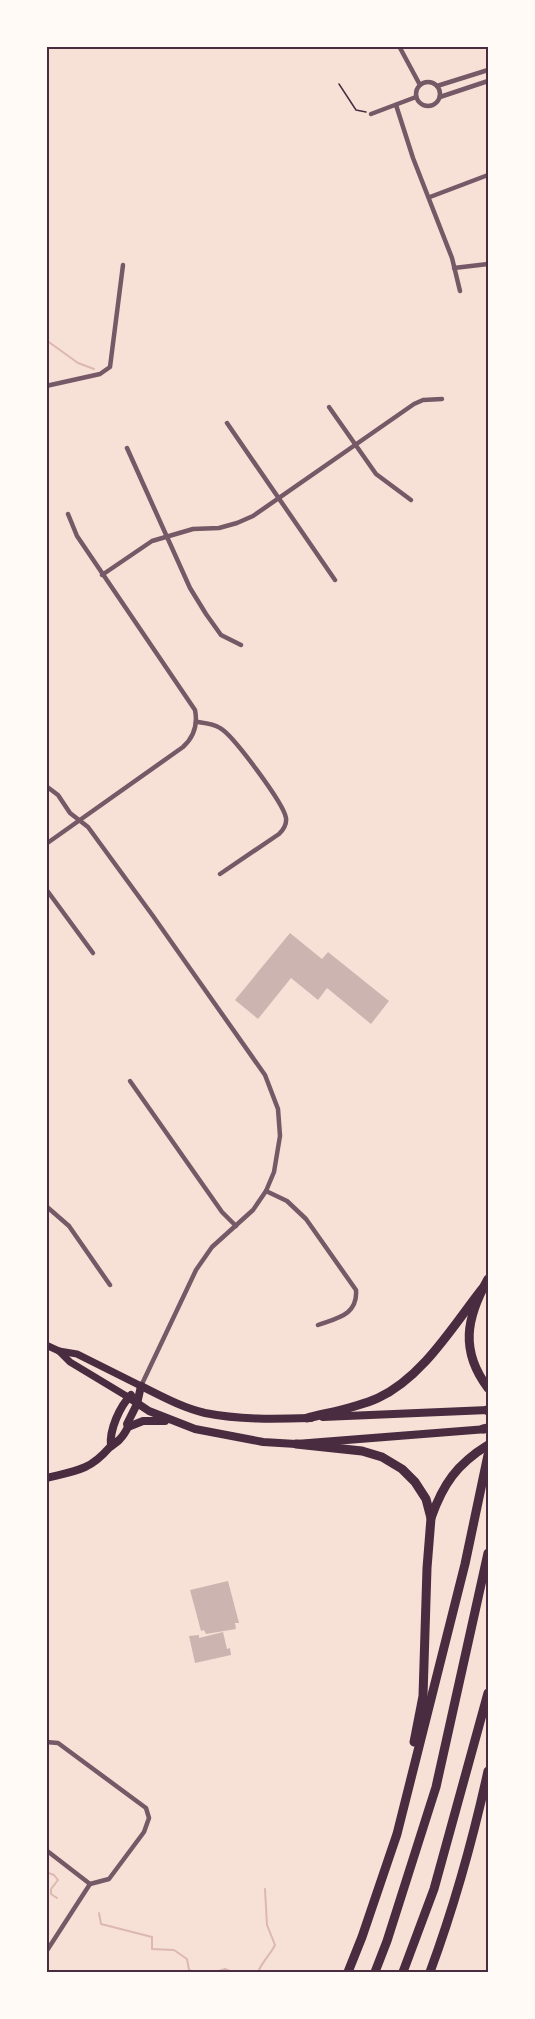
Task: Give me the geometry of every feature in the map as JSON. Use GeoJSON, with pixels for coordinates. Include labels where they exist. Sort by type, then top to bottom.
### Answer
{"type":"FeatureCollection","features":[{"type":"Feature","properties":{"kind":"highway"},"geometry":{"type":"LineString","coordinates":[[307,1418],[377,1398],[413,1376],[489,1279]]}},
{"type":"Feature","properties":{"kind":"highway"},"geometry":{"type":"LineString","coordinates":[[482,1289],[474,1309],[468,1344],[472,1362],[489,1388]]}},
{"type":"Feature","properties":{"kind":"highway"},"geometry":{"type":"LineString","coordinates":[[296,1444],[362,1451],[382,1457],[402,1469],[416,1482],[426,1499],[431,1518]]}},
{"type":"Feature","properties":{"kind":"highway"},"geometry":{"type":"LineString","coordinates":[[397,1834],[423,1696],[423,1648],[431,1518],[438,1498],[449,1478],[462,1463],[489,1445]]}},
{"type":"Feature","properties":{"kind":"highway"},"geometry":{"type":"LineString","coordinates":[[348,1972],[397,1834],[465,1564],[489,1455]]}},
{"type":"Feature","properties":{"kind":"highway"},"geometry":{"type":"LineString","coordinates":[[375,1972],[436,1786],[489,1553]]}},
{"type":"Feature","properties":{"kind":"highway"},"geometry":{"type":"LineString","coordinates":[[403,1972],[434,1889],[489,1693]]}},
{"type":"Feature","properties":{"kind":"highway"},"geometry":{"type":"LineString","coordinates":[[430,1972],[443,1937],[489,1771]]}},
{"type":"Feature","properties":{"kind":"highway"},"geometry":{"type":"LineString","coordinates":[[479,1810],[489,1791]]}},
{"type":"Feature","properties":{"kind":"main road"},"geometry":{"type":"LineString","coordinates":[[46,1345],[59,1351],[77,1354],[141,1386],[203,1412],[235,1418],[268,1420],[488,1410]]}},
{"type":"Feature","properties":{"kind":"main road"},"geometry":{"type":"LineString","coordinates":[[59,1351],[70,1362],[137,1404],[195,1429],[240,1438],[296,1444],[487,1428]]}},
{"type":"Feature","properties":{"kind":"main road"},"geometry":{"type":"LineString","coordinates":[[111,1446],[110,1437],[128,1397],[141,1386]]}},
{"type":"Feature","properties":{"kind":"main road"},"geometry":{"type":"LineString","coordinates":[[46,1478],[94,1464],[121,1439],[137,1404],[141,1386]]}},
{"type":"Feature","properties":{"kind":"main road"},"geometry":{"type":"LineString","coordinates":[[128,1427],[143,1421],[176,1422]]}},
{"type":"Feature","properties":{"kind":"street"},"geometry":{"type":"LineString","coordinates":[[399,46],[420,85]]}},
{"type":"Feature","properties":{"kind":"street"},"geometry":{"type":"LineString","coordinates":[[416,97],[420,85],[429,82],[437,86],[489,70]]}},
{"type":"Feature","properties":{"kind":"street"},"geometry":{"type":"LineString","coordinates":[[416,97],[423,105],[428,106],[436,104],[440,97],[489,81]]}},
{"type":"Feature","properties":{"kind":"street"},"geometry":{"type":"LineString","coordinates":[[437,86],[440,97]]}},
{"type":"Feature","properties":{"kind":"street"},"geometry":{"type":"LineString","coordinates":[[371,114],[416,97]]}},
{"type":"Feature","properties":{"kind":"street"},"geometry":{"type":"LineString","coordinates":[[396,105],[413,158],[430,197],[460,291]]}},
{"type":"Feature","properties":{"kind":"street"},"geometry":{"type":"LineString","coordinates":[[430,197],[489,175]]}},
{"type":"Feature","properties":{"kind":"street"},"geometry":{"type":"LineString","coordinates":[[454,268],[489,264]]}},
{"type":"Feature","properties":{"kind":"street"},"geometry":{"type":"LineString","coordinates":[[46,386],[100,374],[110,367],[123,265]]}},
{"type":"Feature","properties":{"kind":"street"},"geometry":{"type":"LineString","coordinates":[[102,575],[139,549],[166,536],[193,529],[219,528],[253,516],[414,404],[423,400],[441,399]]}},
{"type":"Feature","properties":{"kind":"street"},"geometry":{"type":"LineString","coordinates":[[329,407],[376,474],[411,500]]}},
{"type":"Feature","properties":{"kind":"street"},"geometry":{"type":"LineString","coordinates":[[227,423],[335,580]]}},
{"type":"Feature","properties":{"kind":"street"},"geometry":{"type":"LineString","coordinates":[[127,448],[190,588],[221,635],[241,645]]}},
{"type":"Feature","properties":{"kind":"street"},"geometry":{"type":"LineString","coordinates":[[46,844],[183,747],[190,740],[198,722],[195,710],[77,536],[68,514]]}},
{"type":"Feature","properties":{"kind":"street"},"geometry":{"type":"LineString","coordinates":[[198,722],[220,727],[233,738],[281,806],[287,819],[285,828],[279,834],[220,874]]}},
{"type":"Feature","properties":{"kind":"street"},"geometry":{"type":"LineString","coordinates":[[46,786],[58,795],[70,813],[88,827],[134,890],[265,1075],[278,1109],[280,1136],[274,1172],[266,1191],[253,1210],[212,1247],[196,1269],[141,1386]]}},
{"type":"Feature","properties":{"kind":"street"},"geometry":{"type":"LineString","coordinates":[[46,889],[93,953]]}},
{"type":"Feature","properties":{"kind":"street"},"geometry":{"type":"LineString","coordinates":[[130,1082],[222,1212],[236,1226]]}},
{"type":"Feature","properties":{"kind":"street"},"geometry":{"type":"LineString","coordinates":[[266,1191],[287,1201],[306,1219],[356,1290],[357,1299],[354,1306],[343,1316],[318,1325]]}},
{"type":"Feature","properties":{"kind":"street"},"geometry":{"type":"LineString","coordinates":[[47,1208],[69,1226],[111,1285]]}},
{"type":"Feature","properties":{"kind":"street"},"geometry":{"type":"LineString","coordinates":[[46,1742],[58,1743],[146,1808],[149,1818],[144,1832],[109,1879],[90,1884],[46,1952]]}},
{"type":"Feature","properties":{"kind":"street"},"geometry":{"type":"LineString","coordinates":[[46,1850],[90,1884]]}},
{"type":"Feature","properties":{"kind":"path"},"geometry":{"type":"LineString","coordinates":[[339,84],[356,110],[371,114]]}},
{"type":"Feature","properties":{"kind":"building"},"geometry":{"type":"Polygon","coordinates":[[[290,933],[322,959],[328,952],[389,1001],[371,1024],[327,988],[318,1000],[291,978],[258,1019],[235,1000],[290,933]]]}},
{"type":"Feature","properties":{"kind":"building"},"geometry":{"type":"Polygon","coordinates":[[[228,1581],[239,1623],[235,1623],[236,1629],[206,1634],[204,1630],[201,1631],[190,1590],[228,1581]]]}},
{"type":"Feature","properties":{"kind":"building"},"geometry":{"type":"Polygon","coordinates":[[[223,1632],[227,1649],[230,1648],[231,1655],[195,1663],[189,1636],[199,1635],[199,1638],[223,1632]]]}},
{"type":"Feature","properties":{"kind":"waterway"},"geometry":{"type":"LineString","coordinates":[[46,340],[78,363],[94,369]]}},
{"type":"Feature","properties":{"kind":"waterway"},"geometry":{"type":"LineString","coordinates":[[46,1872],[54,1875],[58,1880],[51,1889],[51,1894],[57,1898]]}},
{"type":"Feature","properties":{"kind":"waterway"},"geometry":{"type":"LineString","coordinates":[[258,1972],[275,1945],[267,1925],[265,1889]]}},
{"type":"Feature","properties":{"kind":"waterway"},"geometry":{"type":"LineString","coordinates":[[99,1913],[101,1924],[152,1937],[152,1949],[174,1950],[187,1959],[189,1970],[196,1972]]}},
{"type":"Feature","properties":{"kind":"waterway"},"geometry":{"type":"LineString","coordinates":[[216,1972],[225,1969],[232,1972]]}}]}
